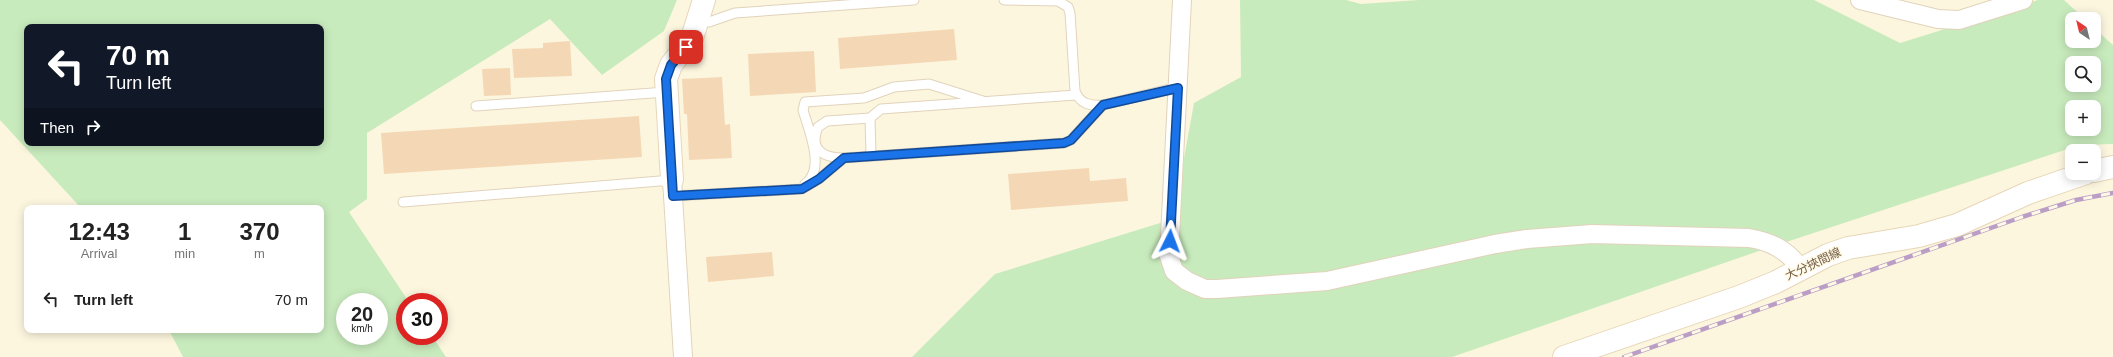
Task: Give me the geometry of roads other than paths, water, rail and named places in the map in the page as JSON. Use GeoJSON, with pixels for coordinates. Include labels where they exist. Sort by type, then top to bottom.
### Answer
{"type":"FeatureCollection","features":[{"type":"Feature","properties":{"kind":"main road"},"geometry":{"type":"LineString","coordinates":[[672,188],[666,92],[668,70],[692,38],[704,0]]}},
{"type":"Feature","properties":{"kind":"main road"},"geometry":{"type":"LineString","coordinates":[[2101,170],[2113,167]]}},
{"type":"Feature","properties":{"kind":"main road","name":"大分挾間線"},"geometry":{"type":"LineString","coordinates":[[1564,357],[1739,297],[1776,282],[1828,255],[1848,248],[1919,236],[1957,224],[2028,193],[2066,180]]}},
{"type":"Feature","properties":{"kind":"street"},"geometry":{"type":"LineString","coordinates":[[1182,0],[1169,256],[1174,271],[1192,284],[1205,289],[1327,281],[1495,244],[1526,239],[1592,234],[1749,238],[1766,241],[1782,249],[1791,256],[1801,269]]}},
{"type":"Feature","properties":{"kind":"street"},"geometry":{"type":"LineString","coordinates":[[1860,0],[1938,18],[1959,20],[2023,0]]}},
{"type":"Feature","properties":{"kind":"street"},"geometry":{"type":"LineString","coordinates":[[672,188],[683,357]]}},
{"type":"Feature","properties":{"kind":"lane"},"geometry":{"type":"LineString","coordinates":[[698,21],[708,22],[735,13],[914,0]]}},
{"type":"Feature","properties":{"kind":"lane"},"geometry":{"type":"LineString","coordinates":[[1004,0],[1058,1],[1068,7],[1070,13],[1076,95],[1085,104],[1103,105],[1178,88]]}},
{"type":"Feature","properties":{"kind":"lane"},"geometry":{"type":"LineString","coordinates":[[797,190],[812,178],[816,167],[804,110],[806,102],[864,98],[894,87],[929,84],[983,101]]}},
{"type":"Feature","properties":{"kind":"lane"},"geometry":{"type":"LineString","coordinates":[[476,106],[666,92]]}},
{"type":"Feature","properties":{"kind":"lane"},"geometry":{"type":"LineString","coordinates":[[1076,95],[881,108],[870,118],[827,121],[818,127],[815,139],[820,151],[830,158],[1064,143],[1071,140],[1103,105]]}},
{"type":"Feature","properties":{"kind":"lane"},"geometry":{"type":"LineString","coordinates":[[870,118],[871,155]]}},
{"type":"Feature","properties":{"kind":"lane"},"geometry":{"type":"LineString","coordinates":[[403,202],[672,188],[797,190],[809,187],[844,158]]}},
{"type":"Feature","properties":{"kind":"railway"},"geometry":{"type":"LineString","coordinates":[[1624,357],[2022,217],[2076,200],[2113,193]]}}]}
